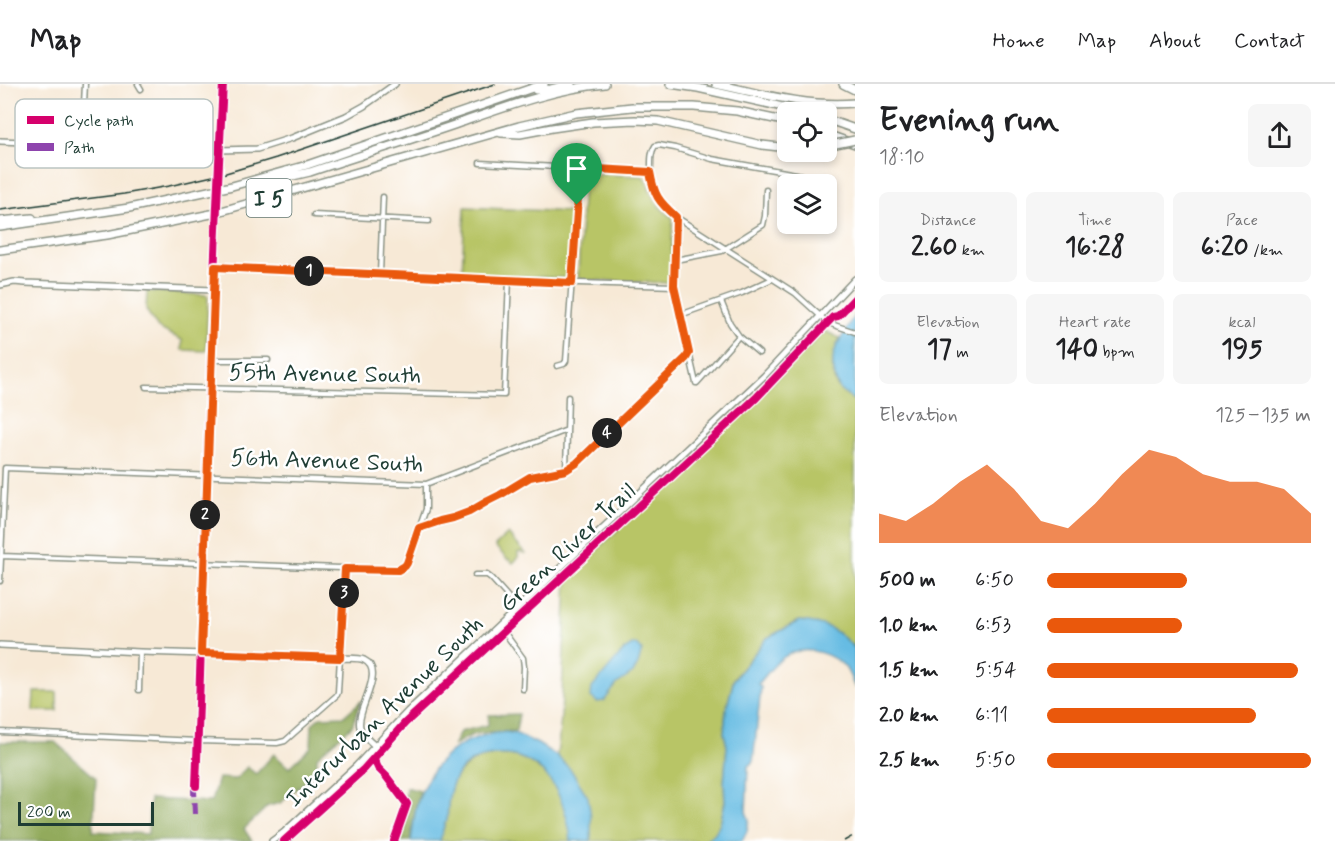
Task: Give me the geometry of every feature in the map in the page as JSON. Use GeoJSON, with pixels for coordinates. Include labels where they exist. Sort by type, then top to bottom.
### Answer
{"type":"FeatureCollection","features":[{"type":"Feature","properties":{"kind":"highway","name":"I 5"},"geometry":{"type":"LineString","coordinates":[[0,227],[129,208],[232,186],[307,165],[544,84]]}},
{"type":"Feature","properties":{"kind":"highway"},"geometry":{"type":"LineString","coordinates":[[528,90],[551,89],[571,84]]}},
{"type":"Feature","properties":{"kind":"highway","name":"I 5"},"geometry":{"type":"LineString","coordinates":[[232,186],[310,172],[564,90],[605,84]]}},
{"type":"Feature","properties":{"kind":"highway"},"geometry":{"type":"LineString","coordinates":[[670,84],[777,106]]}},
{"type":"Feature","properties":{"kind":"highway"},"geometry":{"type":"LineString","coordinates":[[716,84],[794,101],[855,103]]}},
{"type":"Feature","properties":{"kind":"highway"},"geometry":{"type":"LineString","coordinates":[[843,84],[855,90]]}},
{"type":"Feature","properties":{"kind":"highway","name":"I 5"},"geometry":{"type":"LineString","coordinates":[[0,252],[141,229],[211,214],[519,126],[576,113],[632,107],[694,107],[737,111],[777,120]]}},
{"type":"Feature","properties":{"kind":"highway"},"geometry":{"type":"LineString","coordinates":[[496,133],[520,134],[593,122],[648,121],[673,124],[777,147]]}},
{"type":"Feature","properties":{"kind":"highway"},"geometry":{"type":"LineString","coordinates":[[837,123],[855,129]]}},
{"type":"Feature","properties":{"kind":"highway"},"geometry":{"type":"LineString","coordinates":[[837,137],[855,142]]}},
{"type":"Feature","properties":{"kind":"highway"},"geometry":{"type":"LineString","coordinates":[[837,144],[855,142]]}},
{"type":"Feature","properties":{"kind":"highway"},"geometry":{"type":"LineString","coordinates":[[0,220],[68,217]]}},
{"type":"Feature","properties":{"kind":"street"},"geometry":{"type":"LineString","coordinates":[[84,99],[85,84]]}},
{"type":"Feature","properties":{"kind":"street"},"geometry":{"type":"LineString","coordinates":[[138,84],[141,89]]}},
{"type":"Feature","properties":{"kind":"street"},"geometry":{"type":"LineString","coordinates":[[196,786],[215,237],[223,84]]}},
{"type":"Feature","properties":{"kind":"street"},"geometry":{"type":"LineString","coordinates":[[213,150],[257,149],[292,138],[346,116],[395,84]]}},
{"type":"Feature","properties":{"kind":"street"},"geometry":{"type":"LineString","coordinates":[[0,141],[15,142]]}},
{"type":"Feature","properties":{"kind":"street"},"geometry":{"type":"LineString","coordinates":[[795,174],[712,159],[659,145],[652,150],[650,172],[653,187],[660,202],[676,217],[795,293],[828,323],[855,332]]}},
{"type":"Feature","properties":{"kind":"street"},"geometry":{"type":"LineString","coordinates":[[480,164],[650,172]]}},
{"type":"Feature","properties":{"kind":"street"},"geometry":{"type":"LineString","coordinates":[[557,366],[566,361],[580,168]]}},
{"type":"Feature","properties":{"kind":"street"},"geometry":{"type":"LineString","coordinates":[[675,260],[718,253],[763,225],[766,190]]}},
{"type":"Feature","properties":{"kind":"street"},"geometry":{"type":"LineString","coordinates":[[380,274],[383,197]]}},
{"type":"Feature","properties":{"kind":"street"},"geometry":{"type":"LineString","coordinates":[[314,215],[429,221]]}},
{"type":"Feature","properties":{"kind":"street"},"geometry":{"type":"LineString","coordinates":[[676,217],[674,286],[696,383],[739,336]]}},
{"type":"Feature","properties":{"kind":"street"},"geometry":{"type":"LineString","coordinates":[[215,267],[674,286]]}},
{"type":"Feature","properties":{"kind":"street"},"geometry":{"type":"LineString","coordinates":[[680,315],[773,279]]}},
{"type":"Feature","properties":{"kind":"street","name":"Interurban Avenue South"},"geometry":{"type":"LineString","coordinates":[[272,841],[356,766],[408,711],[742,398],[855,279]]}},
{"type":"Feature","properties":{"kind":"street","name":"55th Avenue South"},"geometry":{"type":"LineString","coordinates":[[146,387],[504,395],[509,280]]}},
{"type":"Feature","properties":{"kind":"street"},"geometry":{"type":"LineString","coordinates":[[0,285],[14,282],[214,290]]}},
{"type":"Feature","properties":{"kind":"street"},"geometry":{"type":"LineString","coordinates":[[721,301],[730,323],[739,336],[759,353]]}},
{"type":"Feature","properties":{"kind":"street"},"geometry":{"type":"LineString","coordinates":[[419,528],[469,512],[530,477],[566,470],[577,463],[689,353]]}},
{"type":"Feature","properties":{"kind":"street"},"geometry":{"type":"LineString","coordinates":[[211,360],[268,360]]}},
{"type":"Feature","properties":{"kind":"street"},"geometry":{"type":"LineString","coordinates":[[566,470],[568,397]]}},
{"type":"Feature","properties":{"kind":"street","name":"56th Avenue South"},"geometry":{"type":"LineString","coordinates":[[2,479],[5,468],[426,484],[567,430]]}},
{"type":"Feature","properties":{"kind":"street"},"geometry":{"type":"LineString","coordinates":[[0,581],[2,479]]}},
{"type":"Feature","properties":{"kind":"street"},"geometry":{"type":"LineString","coordinates":[[0,556],[392,570],[402,568],[407,563],[426,509],[426,484]]}},
{"type":"Feature","properties":{"kind":"street"},"geometry":{"type":"LineString","coordinates":[[0,732],[198,741],[281,742],[289,738],[336,695],[339,688],[345,569]]}},
{"type":"Feature","properties":{"kind":"street"},"geometry":{"type":"LineString","coordinates":[[475,575],[486,575],[491,578],[518,607]]}},
{"type":"Feature","properties":{"kind":"street"},"geometry":{"type":"LineString","coordinates":[[499,625],[523,658],[524,689]]}},
{"type":"Feature","properties":{"kind":"street"},"geometry":{"type":"LineString","coordinates":[[0,645],[360,659],[367,662],[372,670],[372,681],[359,717],[359,727],[363,735],[375,746]]}},
{"type":"Feature","properties":{"kind":"street"},"geometry":{"type":"LineString","coordinates":[[139,690],[140,652]]}},
{"type":"Feature","properties":{"kind":"street"},"geometry":{"type":"LineString","coordinates":[[283,833],[289,841]]}},
{"type":"Feature","properties":{"kind":"green space"},"geometry":{"type":"Polygon","coordinates":[[[587,174],[643,176],[656,202],[673,218],[670,283],[583,280],[578,277],[583,177],[587,174]]]}},
{"type":"Feature","properties":{"kind":"green space"},"geometry":{"type":"Polygon","coordinates":[[[465,207],[572,212],[569,273],[565,278],[462,274],[465,207]]]}},
{"type":"Feature","properties":{"kind":"green space"},"geometry":{"type":"Polygon","coordinates":[[[147,291],[207,295],[206,351],[182,350],[182,340],[158,328],[146,310],[147,291]]]}},
{"type":"Feature","properties":{"kind":"green space"},"geometry":{"type":"Polygon","coordinates":[[[825,331],[840,338],[835,350],[834,377],[839,389],[855,401],[855,649],[850,643],[811,623],[796,622],[767,638],[734,678],[726,710],[724,733],[727,746],[725,802],[720,824],[715,833],[704,841],[440,841],[447,820],[452,786],[457,775],[471,763],[489,756],[507,755],[524,759],[540,770],[557,756],[561,718],[567,578],[825,331]]]}},
{"type":"Feature","properties":{"kind":"green space"},"geometry":{"type":"Polygon","coordinates":[[[508,534],[525,553],[518,552],[518,558],[513,563],[495,546],[508,534]]]}},
{"type":"Feature","properties":{"kind":"green space"},"geometry":{"type":"Polygon","coordinates":[[[34,692],[57,692],[57,711],[33,711],[34,692]]]}},
{"type":"Feature","properties":{"kind":"green space"},"geometry":{"type":"Polygon","coordinates":[[[361,701],[352,726],[317,757],[317,765],[307,780],[280,803],[268,806],[244,829],[252,841],[0,841],[0,742],[55,742],[96,778],[93,831],[148,834],[150,799],[211,802],[218,778],[236,779],[247,767],[256,774],[274,754],[289,768],[311,747],[312,724],[320,717],[344,716],[361,701]]]}},
{"type":"Feature","properties":{"kind":"green space"},"geometry":{"type":"Polygon","coordinates":[[[519,714],[516,731],[476,734],[453,746],[460,732],[488,725],[489,715],[519,714]]]}},
{"type":"Feature","properties":{"kind":"green space"},"geometry":{"type":"Polygon","coordinates":[[[406,787],[420,791],[410,841],[399,841],[410,806],[405,796],[406,787]]]}},
{"type":"Feature","properties":{"kind":"water"},"geometry":{"type":"Polygon","coordinates":[[[855,314],[855,401],[840,390],[836,381],[833,357],[836,347],[855,314]]]}},
{"type":"Feature","properties":{"kind":"water"},"geometry":{"type":"Polygon","coordinates":[[[799,621],[817,623],[830,628],[855,649],[855,689],[844,666],[836,659],[821,653],[798,651],[777,663],[758,684],[761,687],[753,762],[748,766],[746,812],[749,819],[747,831],[742,841],[704,841],[715,833],[720,824],[725,802],[727,746],[724,733],[726,710],[734,679],[767,638],[799,621]]]}},
{"type":"Feature","properties":{"kind":"water"},"geometry":{"type":"Polygon","coordinates":[[[637,645],[642,650],[633,673],[617,684],[604,701],[597,702],[591,697],[592,688],[624,650],[637,645]]]}},
{"type":"Feature","properties":{"kind":"water"},"geometry":{"type":"Polygon","coordinates":[[[506,732],[517,734],[538,744],[557,756],[571,770],[588,797],[591,841],[571,841],[560,798],[549,779],[533,764],[514,756],[492,755],[472,761],[457,775],[450,791],[447,821],[440,841],[411,841],[417,804],[423,788],[439,763],[461,744],[490,734],[506,732]]]}},
{"type":"Feature","properties":{"kind":"tram line"},"geometry":{"type":"LineString","coordinates":[[0,210],[124,194],[226,173],[495,84]]}},
{"type":"Feature","properties":{"kind":"railway"},"geometry":{"type":"LineString","coordinates":[[844,841],[855,835]]}},
{"type":"Feature","properties":{"kind":"marked path"},"geometry":{"type":"LineString","coordinates":[[195,814],[194,790],[196,786]]}},
{"type":"Feature","properties":{"kind":"cycle path"},"geometry":{"type":"LineString","coordinates":[[196,786],[211,347],[223,84]]}},
{"type":"Feature","properties":{"kind":"cycle path","name":"Green River Trail"},"geometry":{"type":"LineString","coordinates":[[284,841],[364,769],[405,723],[756,398],[833,317],[838,316],[855,298]]}},
{"type":"Feature","properties":{"kind":"cycle path"},"geometry":{"type":"LineString","coordinates":[[374,759],[378,768],[407,804],[394,841]]}},
{"type":"Feature","properties":{"kind":"route"},"geometry":{"type":"LineString","coordinates":[[580,168],[650,172],[653,187],[660,202],[676,217],[674,286],[689,353],[686,358],[577,463],[566,470],[530,477],[469,512],[419,528],[407,563],[398,570],[345,569],[340,658],[201,653],[215,267],[572,283],[577,205],[580,168]]}}]}
